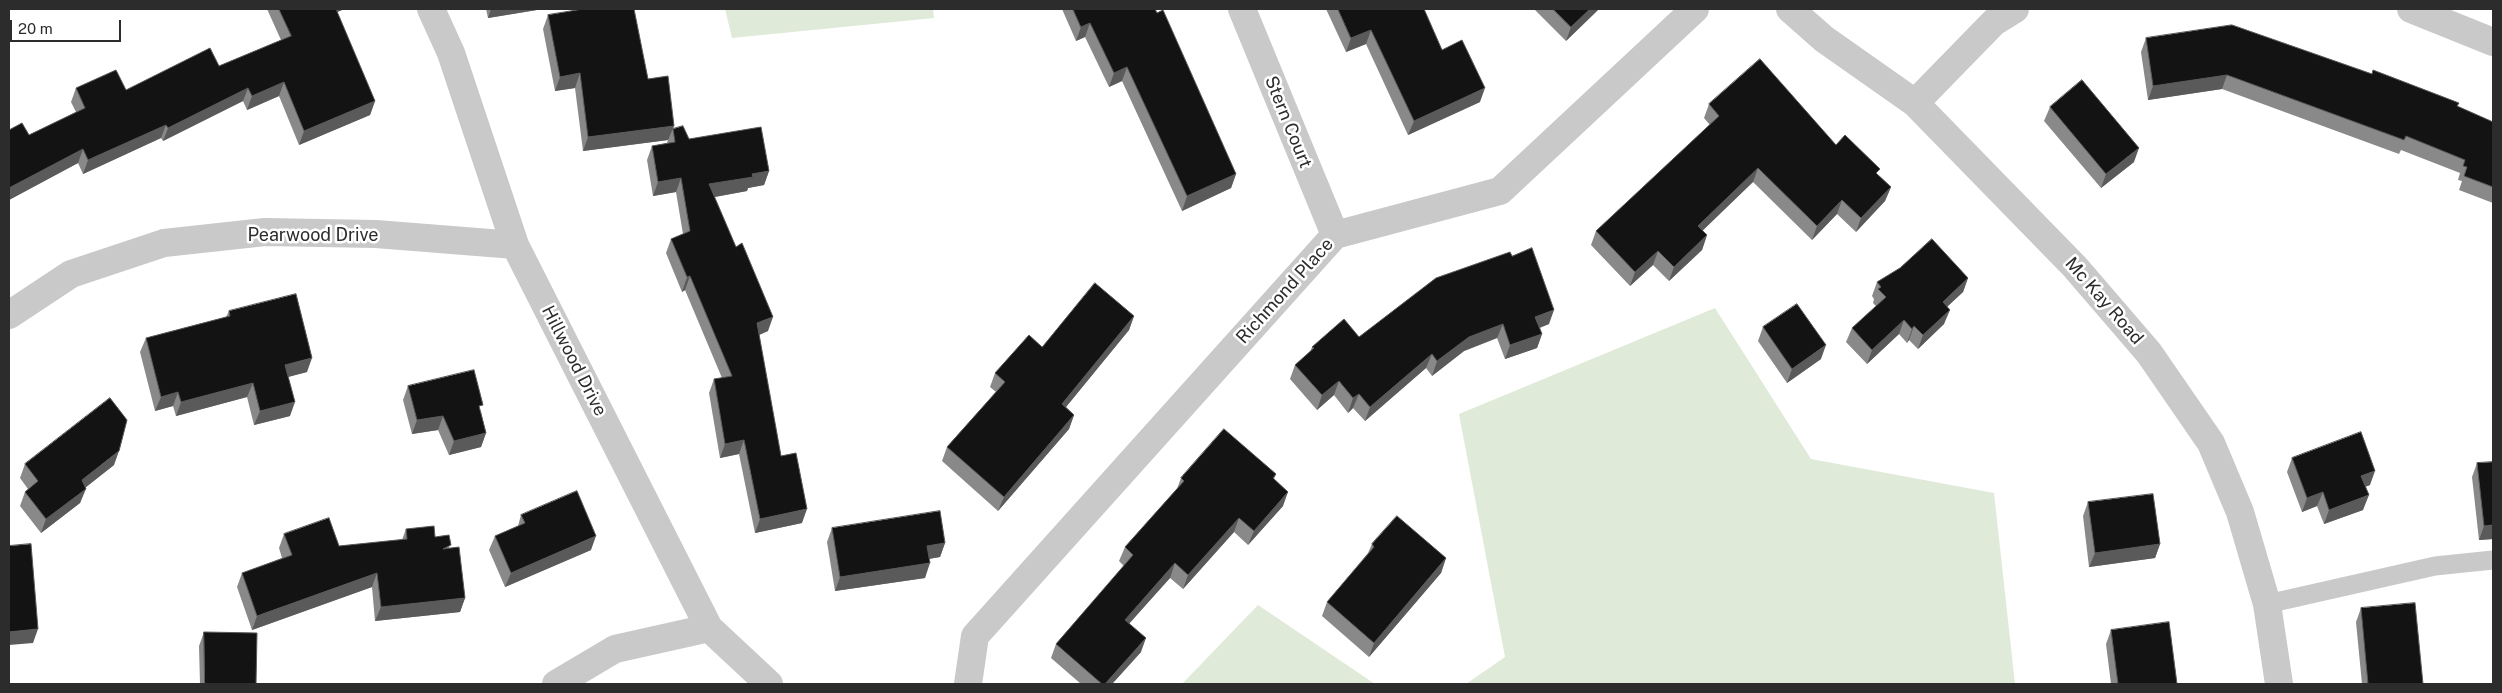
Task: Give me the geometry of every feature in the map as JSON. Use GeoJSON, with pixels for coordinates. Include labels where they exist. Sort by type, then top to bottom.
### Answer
{"type":"FeatureCollection","features":[{"type":"Feature","properties":{"kind":"street","name":"Hillwood Drive"},"geometry":{"type":"LineString","coordinates":[[431,9],[451,53],[515,245],[709,628],[769,684]]}},
{"type":"Feature","properties":{"kind":"street","name":"Stern Court"},"geometry":{"type":"LineString","coordinates":[[1242,9],[1335,235]]}},
{"type":"Feature","properties":{"kind":"street","name":"Richmond Place"},"geometry":{"type":"LineString","coordinates":[[968,684],[975,636],[1335,235],[1500,191],[1695,9]]}},
{"type":"Feature","properties":{"kind":"street","name":"Mc Kay Road"},"geometry":{"type":"LineString","coordinates":[[1790,9],[1824,39],[1915,103],[2075,267],[2149,353],[2211,444],[2240,512],[2267,604],[2279,684]]}},
{"type":"Feature","properties":{"kind":"street"},"geometry":{"type":"LineString","coordinates":[[1915,103],[1994,22],[2015,9]]}},
{"type":"Feature","properties":{"kind":"street"},"geometry":{"type":"LineString","coordinates":[[2411,9],[2493,42]]}},
{"type":"Feature","properties":{"kind":"street","name":"Pearwood Drive"},"geometry":{"type":"LineString","coordinates":[[9,315],[71,274],[164,243],[265,232],[376,234],[515,245]]}},
{"type":"Feature","properties":{"kind":"street"},"geometry":{"type":"LineString","coordinates":[[556,684],[615,649],[709,628]]}},
{"type":"Feature","properties":{"kind":"lane"},"geometry":{"type":"LineString","coordinates":[[2267,604],[2435,566],[2493,560]]}},
{"type":"Feature","properties":{"kind":"green space"},"geometry":{"type":"Polygon","coordinates":[[[725,9],[933,9],[934,18],[732,38],[725,9]]]}},
{"type":"Feature","properties":{"kind":"green space"},"geometry":{"type":"Polygon","coordinates":[[[1715,308],[1811,459],[1994,493],[2015,684],[1466,684],[1505,657],[1459,414],[1715,308]]]}},
{"type":"Feature","properties":{"kind":"green space"},"geometry":{"type":"Polygon","coordinates":[[[1258,605],[1375,684],[1182,684],[1258,605]]]}},
{"type":"Feature","properties":{"kind":"building"},"geometry":{"type":"Polygon","coordinates":[[[279,9],[336,9],[375,101],[304,131],[284,82],[252,96],[248,88],[168,128],[166,125],[88,160],[83,149],[9,188],[9,130],[22,123],[29,135],[85,108],[76,88],[116,70],[126,90],[210,48],[219,66],[291,36],[279,9]]]}},
{"type":"Feature","properties":{"kind":"building"},"geometry":{"type":"Polygon","coordinates":[[[583,9],[634,9],[648,79],[668,76],[674,126],[588,137],[580,73],[560,77],[548,15],[583,9]]]}},
{"type":"Feature","properties":{"kind":"building"},"geometry":{"type":"Polygon","coordinates":[[[1073,9],[1155,9],[1157,13],[1163,10],[1236,174],[1187,196],[1127,67],[1114,73],[1090,23],[1081,27],[1073,9]]]}},
{"type":"Feature","properties":{"kind":"building"},"geometry":{"type":"Polygon","coordinates":[[[1338,9],[1424,9],[1442,50],[1462,40],[1485,88],[1414,121],[1371,30],[1351,38],[1338,9]]]}},
{"type":"Feature","properties":{"kind":"building"},"geometry":{"type":"Polygon","coordinates":[[[1553,9],[1590,9],[1571,27],[1553,9]]]}},
{"type":"Feature","properties":{"kind":"building"},"geometry":{"type":"Polygon","coordinates":[[[2232,25],[2372,74],[2373,70],[2459,103],[2457,106],[2493,122],[2493,187],[2464,176],[2467,167],[2463,166],[2465,160],[2406,136],[2404,140],[2227,75],[2153,86],[2146,38],[2232,25]]]}},
{"type":"Feature","properties":{"kind":"building"},"geometry":{"type":"Polygon","coordinates":[[[1760,59],[1836,145],[1845,135],[1880,169],[1876,173],[1891,187],[1861,218],[1842,200],[1817,226],[1758,168],[1698,226],[1707,235],[1674,267],[1658,251],[1635,272],[1596,231],[1719,116],[1709,104],[1760,59]]]}},
{"type":"Feature","properties":{"kind":"building"},"geometry":{"type":"Polygon","coordinates":[[[2082,80],[2139,148],[2106,174],[2050,107],[2082,80]]]}},
{"type":"Feature","properties":{"kind":"building"},"geometry":{"type":"Polygon","coordinates":[[[683,126],[689,139],[761,127],[769,171],[752,174],[753,177],[709,184],[736,247],[742,243],[773,317],[757,323],[781,456],[796,453],[807,509],[760,519],[744,440],[725,444],[714,379],[732,376],[690,276],[687,277],[671,239],[690,231],[681,178],[658,182],[652,146],[675,142],[673,129],[683,126]]]}},
{"type":"Feature","properties":{"kind":"building"},"geometry":{"type":"Polygon","coordinates":[[[1932,239],[1968,278],[1943,302],[1950,310],[1923,335],[1914,326],[1912,329],[1904,320],[1872,350],[1852,328],[1886,297],[1878,289],[1881,287],[1877,282],[1900,268],[1932,239]]]}},
{"type":"Feature","properties":{"kind":"building"},"geometry":{"type":"Polygon","coordinates":[[[1532,248],[1554,310],[1535,317],[1542,334],[1510,345],[1503,324],[1469,337],[1437,361],[1432,354],[1370,407],[1359,394],[1353,398],[1339,381],[1322,395],[1295,365],[1344,319],[1359,337],[1436,278],[1510,252],[1512,256],[1532,248]]]}},
{"type":"Feature","properties":{"kind":"building"},"geometry":{"type":"Polygon","coordinates":[[[1095,283],[1134,316],[1062,404],[1074,415],[1004,497],[947,447],[1005,382],[995,373],[1029,335],[1042,347],[1095,283]]]}},
{"type":"Feature","properties":{"kind":"building"},"geometry":{"type":"Polygon","coordinates":[[[296,294],[312,358],[285,365],[295,402],[260,411],[253,383],[181,402],[178,392],[161,397],[146,338],[230,316],[229,311],[296,294]]]}},
{"type":"Feature","properties":{"kind":"building"},"geometry":{"type":"Polygon","coordinates":[[[1797,304],[1826,345],[1792,369],[1763,327],[1797,304]]]}},
{"type":"Feature","properties":{"kind":"building"},"geometry":{"type":"Polygon","coordinates":[[[474,370],[483,405],[479,406],[486,433],[454,441],[443,416],[417,420],[408,386],[474,370]]]}},
{"type":"Feature","properties":{"kind":"building"},"geometry":{"type":"Polygon","coordinates":[[[110,398],[127,420],[119,451],[82,480],[86,489],[46,519],[25,492],[38,481],[25,464],[110,398]]]}},
{"type":"Feature","properties":{"kind":"building"},"geometry":{"type":"Polygon","coordinates":[[[1224,429],[1276,474],[1273,478],[1288,492],[1254,531],[1239,518],[1188,575],[1175,563],[1125,620],[1146,638],[1105,684],[1102,684],[1056,644],[1133,555],[1125,547],[1184,481],[1181,478],[1224,429]]]}},
{"type":"Feature","properties":{"kind":"building"},"geometry":{"type":"Polygon","coordinates":[[[2361,432],[2375,471],[2361,476],[2369,495],[2329,510],[2323,492],[2307,498],[2292,458],[2361,432]]]}},
{"type":"Feature","properties":{"kind":"building"},"geometry":{"type":"Polygon","coordinates":[[[2493,462],[2493,525],[2484,526],[2477,463],[2493,462]]]}},
{"type":"Feature","properties":{"kind":"building"},"geometry":{"type":"Polygon","coordinates":[[[577,491],[596,536],[511,573],[495,536],[525,523],[521,515],[577,491]]]}},
{"type":"Feature","properties":{"kind":"building"},"geometry":{"type":"Polygon","coordinates":[[[2153,494],[2160,544],[2095,553],[2088,502],[2153,494]]]}},
{"type":"Feature","properties":{"kind":"building"},"geometry":{"type":"Polygon","coordinates":[[[940,511],[945,543],[927,546],[930,563],[840,577],[832,528],[940,511]]]}},
{"type":"Feature","properties":{"kind":"building"},"geometry":{"type":"Polygon","coordinates":[[[1397,516],[1446,558],[1374,643],[1327,602],[1374,547],[1372,544],[1397,516]]]}},
{"type":"Feature","properties":{"kind":"building"},"geometry":{"type":"Polygon","coordinates":[[[329,518],[339,546],[407,539],[406,529],[434,526],[435,537],[449,535],[451,545],[443,549],[459,547],[465,598],[381,607],[377,573],[257,616],[242,573],[292,555],[284,534],[329,518]]]}},
{"type":"Feature","properties":{"kind":"building"},"geometry":{"type":"Polygon","coordinates":[[[31,544],[38,629],[9,632],[9,546],[31,544]]]}},
{"type":"Feature","properties":{"kind":"building"},"geometry":{"type":"Polygon","coordinates":[[[2415,603],[2423,684],[2368,684],[2361,608],[2415,603]]]}},
{"type":"Feature","properties":{"kind":"building"},"geometry":{"type":"Polygon","coordinates":[[[2169,622],[2177,684],[2118,684],[2111,630],[2169,622]]]}},
{"type":"Feature","properties":{"kind":"building"},"geometry":{"type":"Polygon","coordinates":[[[204,632],[257,633],[256,684],[205,684],[204,632]]]}}]}
